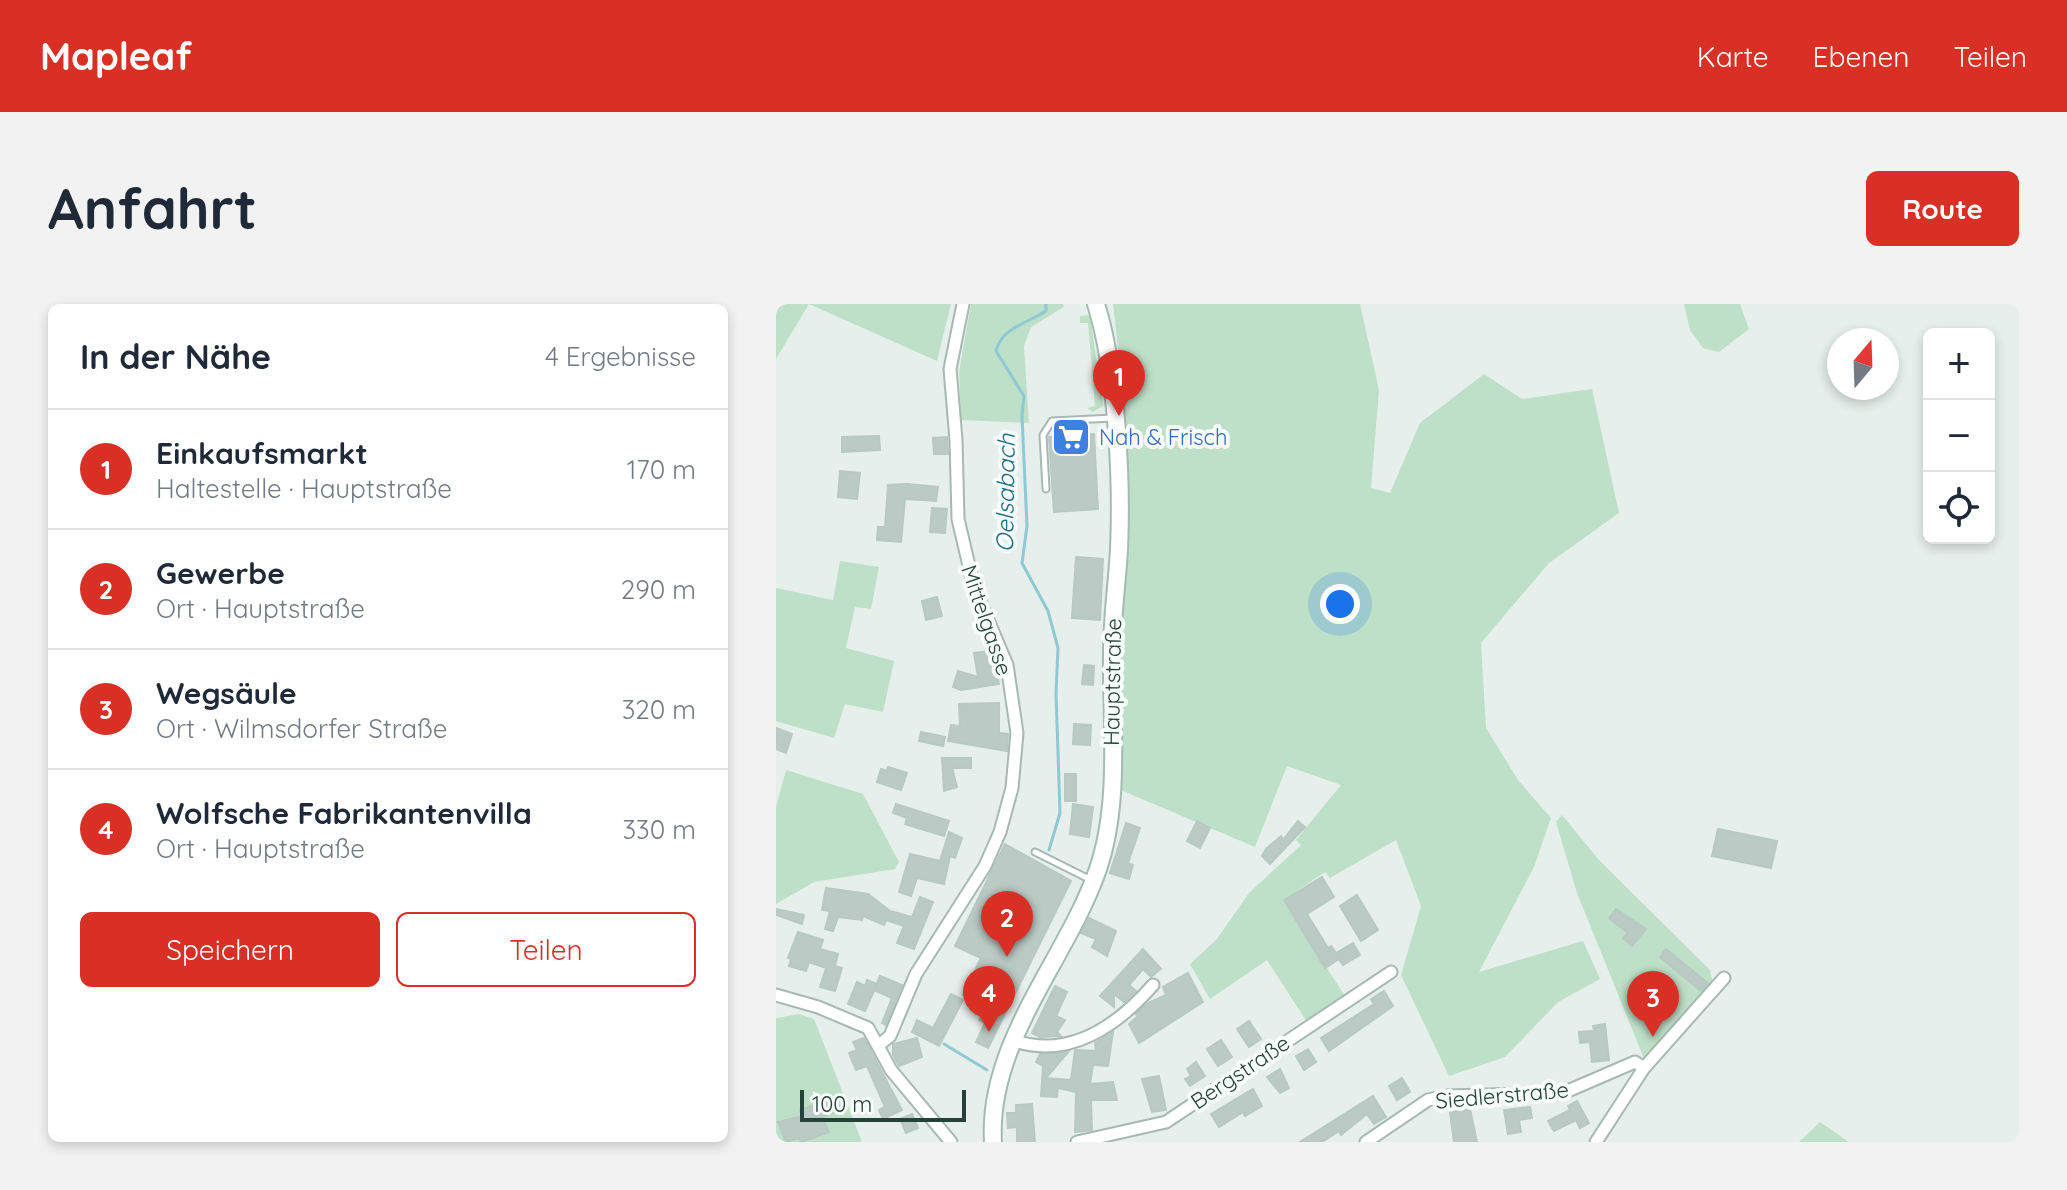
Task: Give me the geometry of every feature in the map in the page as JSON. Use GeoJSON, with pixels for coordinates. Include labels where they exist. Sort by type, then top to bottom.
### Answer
{"type":"FeatureCollection","features":[{"type":"Feature","properties":{"kind":"main road","name":"Hauptstraße"},"geometry":{"type":"LineString","coordinates":[[993,1142],[998,1084],[1015,1041],[1093,881],[1107,836],[1110,800],[1108,644],[1120,528],[1114,417],[1103,326],[1096,304]]}},
{"type":"Feature","properties":{"kind":"street","name":"Mittelgasse"},"geometry":{"type":"LineString","coordinates":[[879,1045],[890,1036],[916,974],[985,866],[1000,832],[1012,788],[1017,733],[1007,665],[974,587],[958,519],[950,369],[963,304]]}},
{"type":"Feature","properties":{"kind":"street","name":"Bergstraße"},"geometry":{"type":"LineString","coordinates":[[1077,1142],[1166,1122],[1391,972]]}},
{"type":"Feature","properties":{"kind":"street"},"geometry":{"type":"LineString","coordinates":[[1596,1142],[1644,1068],[1724,978]]}},
{"type":"Feature","properties":{"kind":"street"},"geometry":{"type":"LineString","coordinates":[[1015,1041],[1035,1048],[1056,1048],[1077,1041],[1100,1030],[1133,1007],[1153,985]]}},
{"type":"Feature","properties":{"kind":"street"},"geometry":{"type":"LineString","coordinates":[[776,995],[863,1025],[879,1045],[891,1070],[951,1142]]}},
{"type":"Feature","properties":{"kind":"street","name":"Siedlerstraße"},"geometry":{"type":"LineString","coordinates":[[1366,1142],[1428,1100],[1447,1096],[1563,1093],[1635,1062],[1644,1068]]}},
{"type":"Feature","properties":{"kind":"lane"},"geometry":{"type":"LineString","coordinates":[[1046,489],[1043,435],[1052,421],[1114,417]]}},
{"type":"Feature","properties":{"kind":"lane"},"geometry":{"type":"LineString","coordinates":[[1035,852],[1093,881]]}},
{"type":"Feature","properties":{"kind":"green space"},"geometry":{"type":"Polygon","coordinates":[[[776,304],[809,304],[776,359],[776,304]]]}},
{"type":"Feature","properties":{"kind":"green space"},"geometry":{"type":"Polygon","coordinates":[[[809,304],[951,304],[937,361],[809,304]]]}},
{"type":"Feature","properties":{"kind":"green space"},"geometry":{"type":"Polygon","coordinates":[[[971,304],[1063,304],[1064,307],[1031,327],[1024,346],[1029,423],[961,420],[959,372],[971,304]]]}},
{"type":"Feature","properties":{"kind":"green space"},"geometry":{"type":"Polygon","coordinates":[[[1113,304],[1360,304],[1379,390],[1371,488],[1390,493],[1420,423],[1484,374],[1522,399],[1592,389],[1619,513],[1549,563],[1481,643],[1486,728],[1518,780],[1551,818],[1534,867],[1479,972],[1583,941],[1600,979],[1558,1002],[1505,1057],[1449,1076],[1401,975],[1421,906],[1396,840],[1330,878],[1325,872],[1283,900],[1345,996],[1307,1022],[1267,960],[1210,999],[1190,964],[1217,939],[1249,893],[1301,845],[1296,840],[1341,785],[1287,766],[1255,847],[1116,788],[1118,613],[1129,517],[1122,381],[1113,304]]]}},
{"type":"Feature","properties":{"kind":"green space"},"geometry":{"type":"Polygon","coordinates":[[[1684,304],[1740,304],[1749,329],[1719,352],[1703,348],[1690,330],[1684,304]]]}},
{"type":"Feature","properties":{"kind":"green space"},"geometry":{"type":"Polygon","coordinates":[[[1090,315],[1103,406],[1093,412],[1087,408],[1095,406],[1088,323],[1080,323],[1080,316],[1090,315]]]}},
{"type":"Feature","properties":{"kind":"green space"},"geometry":{"type":"Polygon","coordinates":[[[840,561],[879,567],[871,609],[855,607],[846,648],[894,661],[883,712],[845,704],[834,738],[776,721],[776,588],[833,600],[840,561]]]}},
{"type":"Feature","properties":{"kind":"green space"},"geometry":{"type":"Polygon","coordinates":[[[786,770],[863,794],[899,862],[895,869],[814,882],[776,904],[776,807],[786,770]]]}},
{"type":"Feature","properties":{"kind":"green space"},"geometry":{"type":"Polygon","coordinates":[[[1562,815],[1599,860],[1710,970],[1713,985],[1645,1061],[1577,893],[1556,822],[1562,815]]]}},
{"type":"Feature","properties":{"kind":"green space"},"geometry":{"type":"Polygon","coordinates":[[[799,1014],[814,1019],[862,1142],[776,1142],[776,1018],[799,1014]]]}},
{"type":"Feature","properties":{"kind":"green space"},"geometry":{"type":"Polygon","coordinates":[[[1820,1122],[1849,1142],[1799,1142],[1820,1122]]]}},
{"type":"Feature","properties":{"kind":"building"},"geometry":{"type":"Polygon","coordinates":[[[1094,434],[1098,509],[1054,512],[1049,437],[1094,434]]]}},
{"type":"Feature","properties":{"kind":"building"},"geometry":{"type":"Polygon","coordinates":[[[879,436],[880,450],[842,452],[842,437],[879,436]]]}},
{"type":"Feature","properties":{"kind":"building"},"geometry":{"type":"Polygon","coordinates":[[[947,437],[948,454],[934,454],[933,438],[947,437]]]}},
{"type":"Feature","properties":{"kind":"building"},"geometry":{"type":"Polygon","coordinates":[[[840,471],[860,473],[857,499],[838,497],[840,471]]]}},
{"type":"Feature","properties":{"kind":"building"},"geometry":{"type":"Polygon","coordinates":[[[888,485],[938,487],[936,501],[905,499],[901,542],[877,540],[878,527],[885,527],[888,485]]]}},
{"type":"Feature","properties":{"kind":"building"},"geometry":{"type":"Polygon","coordinates":[[[932,508],[947,509],[945,533],[930,532],[932,508]]]}},
{"type":"Feature","properties":{"kind":"building"},"geometry":{"type":"Polygon","coordinates":[[[1076,557],[1103,559],[1100,620],[1072,618],[1076,557]]]}},
{"type":"Feature","properties":{"kind":"building"},"geometry":{"type":"Polygon","coordinates":[[[937,597],[942,616],[926,620],[922,601],[937,597]]]}},
{"type":"Feature","properties":{"kind":"building"},"geometry":{"type":"Polygon","coordinates":[[[992,651],[999,684],[961,690],[953,687],[958,671],[978,677],[974,653],[992,651]]]}},
{"type":"Feature","properties":{"kind":"building"},"geometry":{"type":"Polygon","coordinates":[[[1084,665],[1094,666],[1093,685],[1082,684],[1084,665]]]}},
{"type":"Feature","properties":{"kind":"building"},"geometry":{"type":"Polygon","coordinates":[[[999,703],[999,733],[1008,734],[1007,751],[948,741],[951,725],[960,726],[959,704],[999,703]]]}},
{"type":"Feature","properties":{"kind":"building"},"geometry":{"type":"Polygon","coordinates":[[[1074,724],[1091,725],[1090,745],[1073,744],[1074,724]]]}},
{"type":"Feature","properties":{"kind":"building"},"geometry":{"type":"Polygon","coordinates":[[[776,728],[792,734],[786,753],[776,749],[776,728]]]}},
{"type":"Feature","properties":{"kind":"building"},"geometry":{"type":"Polygon","coordinates":[[[921,732],[945,737],[943,746],[919,741],[921,732]]]}},
{"type":"Feature","properties":{"kind":"building"},"geometry":{"type":"Polygon","coordinates":[[[942,758],[971,758],[971,768],[952,768],[957,787],[944,791],[942,758]]]}},
{"type":"Feature","properties":{"kind":"building"},"geometry":{"type":"Polygon","coordinates":[[[888,767],[907,773],[901,790],[877,782],[881,769],[887,771],[888,767]]]}},
{"type":"Feature","properties":{"kind":"building"},"geometry":{"type":"Polygon","coordinates":[[[1065,774],[1076,774],[1076,801],[1065,801],[1065,774]]]}},
{"type":"Feature","properties":{"kind":"building"},"geometry":{"type":"Polygon","coordinates":[[[896,804],[949,821],[944,836],[905,824],[907,818],[893,813],[896,804]]]}},
{"type":"Feature","properties":{"kind":"building"},"geometry":{"type":"Polygon","coordinates":[[[1073,804],[1093,807],[1089,837],[1070,834],[1073,804]]]}},
{"type":"Feature","properties":{"kind":"building"},"geometry":{"type":"Polygon","coordinates":[[[1197,821],[1210,828],[1200,848],[1187,841],[1197,821]]]}},
{"type":"Feature","properties":{"kind":"building"},"geometry":{"type":"Polygon","coordinates":[[[1298,821],[1305,827],[1270,864],[1262,856],[1266,849],[1281,836],[1283,840],[1298,821]]]}},
{"type":"Feature","properties":{"kind":"building"},"geometry":{"type":"Polygon","coordinates":[[[1126,823],[1140,828],[1128,863],[1133,865],[1129,879],[1110,873],[1126,823]]]}},
{"type":"Feature","properties":{"kind":"building"},"geometry":{"type":"Polygon","coordinates":[[[1718,829],[1777,841],[1771,868],[1712,856],[1718,829]]]}},
{"type":"Feature","properties":{"kind":"building"},"geometry":{"type":"Polygon","coordinates":[[[949,832],[962,838],[955,858],[950,856],[944,884],[917,878],[911,896],[899,892],[910,854],[940,861],[949,832]]]}},
{"type":"Feature","properties":{"kind":"building"},"geometry":{"type":"Polygon","coordinates":[[[1005,844],[1071,881],[988,1048],[976,1042],[985,1023],[979,1020],[986,1006],[963,995],[981,958],[955,946],[1005,844]]]}},
{"type":"Feature","properties":{"kind":"building"},"geometry":{"type":"Polygon","coordinates":[[[1322,877],[1334,897],[1307,914],[1328,948],[1331,946],[1336,953],[1353,943],[1360,955],[1343,965],[1339,959],[1325,968],[1284,900],[1322,877]]]}},
{"type":"Feature","properties":{"kind":"building"},"geometry":{"type":"Polygon","coordinates":[[[826,888],[868,894],[890,911],[912,917],[920,897],[933,902],[914,949],[897,943],[904,926],[886,920],[884,925],[863,916],[862,920],[838,917],[833,931],[825,929],[830,911],[822,910],[826,888]]]}},
{"type":"Feature","properties":{"kind":"building"},"geometry":{"type":"Polygon","coordinates":[[[1357,895],[1378,930],[1361,941],[1340,906],[1357,895]]]}},
{"type":"Feature","properties":{"kind":"building"},"geometry":{"type":"Polygon","coordinates":[[[776,909],[804,915],[802,924],[776,915],[776,909]]]}},
{"type":"Feature","properties":{"kind":"building"},"geometry":{"type":"Polygon","coordinates":[[[1616,909],[1646,929],[1632,946],[1623,938],[1628,933],[1609,918],[1616,909]]]}},
{"type":"Feature","properties":{"kind":"building"},"geometry":{"type":"Polygon","coordinates":[[[1089,918],[1116,931],[1107,956],[1092,947],[1096,939],[1081,933],[1089,918]]]}},
{"type":"Feature","properties":{"kind":"building"},"geometry":{"type":"Polygon","coordinates":[[[798,932],[823,940],[820,949],[838,954],[835,966],[842,968],[835,991],[820,987],[826,968],[809,962],[806,971],[789,966],[791,959],[788,958],[798,932]]]}},
{"type":"Feature","properties":{"kind":"building"},"geometry":{"type":"Polygon","coordinates":[[[1143,949],[1161,969],[1151,977],[1143,969],[1129,985],[1136,991],[1124,1002],[1114,994],[1114,1007],[1100,996],[1143,949]]]}},
{"type":"Feature","properties":{"kind":"building"},"geometry":{"type":"Polygon","coordinates":[[[1666,949],[1708,983],[1701,991],[1660,957],[1666,949]]]}},
{"type":"Feature","properties":{"kind":"building"},"geometry":{"type":"Polygon","coordinates":[[[1188,973],[1203,1002],[1139,1043],[1129,1024],[1138,1016],[1136,1014],[1148,1003],[1166,995],[1163,987],[1188,973]]]}},
{"type":"Feature","properties":{"kind":"building"},"geometry":{"type":"Polygon","coordinates":[[[880,976],[902,985],[886,1025],[882,1023],[892,998],[874,990],[880,976]]]}},
{"type":"Feature","properties":{"kind":"building"},"geometry":{"type":"Polygon","coordinates":[[[867,980],[877,984],[865,1011],[848,1004],[857,982],[865,986],[867,980]]]}},
{"type":"Feature","properties":{"kind":"building"},"geometry":{"type":"Polygon","coordinates":[[[1055,986],[1067,992],[1056,1016],[1065,1020],[1057,1032],[1061,1036],[1040,1037],[1032,1033],[1055,986]]]}},
{"type":"Feature","properties":{"kind":"building"},"geometry":{"type":"Polygon","coordinates":[[[1384,991],[1393,1006],[1329,1051],[1321,1038],[1374,1004],[1371,999],[1384,991]]]}},
{"type":"Feature","properties":{"kind":"building"},"geometry":{"type":"Polygon","coordinates":[[[951,994],[963,1000],[939,1046],[912,1032],[917,1020],[933,1028],[951,994]]]}},
{"type":"Feature","properties":{"kind":"building"},"geometry":{"type":"Polygon","coordinates":[[[1249,1021],[1261,1039],[1249,1047],[1237,1029],[1249,1021]]]}},
{"type":"Feature","properties":{"kind":"building"},"geometry":{"type":"Polygon","coordinates":[[[1605,1024],[1609,1060],[1592,1062],[1590,1042],[1580,1043],[1579,1032],[1594,1031],[1593,1026],[1605,1024]]]}},
{"type":"Feature","properties":{"kind":"building"},"geometry":{"type":"Polygon","coordinates":[[[1113,1032],[1108,1066],[1093,1065],[1090,1084],[1113,1082],[1117,1100],[1091,1100],[1092,1130],[1075,1132],[1076,1092],[1058,1088],[1057,1097],[1041,1096],[1043,1066],[1036,1062],[1040,1054],[1069,1051],[1046,1078],[1071,1080],[1075,1050],[1096,1051],[1095,1043],[1113,1032]]]}},
{"type":"Feature","properties":{"kind":"building"},"geometry":{"type":"Polygon","coordinates":[[[864,1038],[902,1110],[883,1119],[879,1110],[885,1107],[867,1066],[856,1070],[849,1053],[857,1050],[853,1042],[864,1038]]]}},
{"type":"Feature","properties":{"kind":"building"},"geometry":{"type":"Polygon","coordinates":[[[917,1038],[922,1057],[899,1066],[893,1055],[893,1044],[917,1038]]]}},
{"type":"Feature","properties":{"kind":"building"},"geometry":{"type":"Polygon","coordinates":[[[1221,1040],[1232,1057],[1218,1066],[1207,1049],[1221,1040]]]}},
{"type":"Feature","properties":{"kind":"building"},"geometry":{"type":"Polygon","coordinates":[[[1308,1049],[1316,1062],[1304,1070],[1296,1056],[1308,1049]]]}},
{"type":"Feature","properties":{"kind":"building"},"geometry":{"type":"Polygon","coordinates":[[[1196,1062],[1205,1076],[1190,1086],[1185,1079],[1191,1076],[1187,1069],[1196,1062]]]}},
{"type":"Feature","properties":{"kind":"building"},"geometry":{"type":"Polygon","coordinates":[[[1280,1069],[1289,1088],[1280,1093],[1267,1077],[1280,1069]]]}},
{"type":"Feature","properties":{"kind":"building"},"geometry":{"type":"Polygon","coordinates":[[[1159,1076],[1166,1110],[1152,1112],[1142,1079],[1159,1076]]]}},
{"type":"Feature","properties":{"kind":"building"},"geometry":{"type":"Polygon","coordinates":[[[1402,1078],[1410,1092],[1397,1100],[1389,1086],[1402,1078]]]}},
{"type":"Feature","properties":{"kind":"building"},"geometry":{"type":"Polygon","coordinates":[[[1253,1089],[1262,1106],[1245,1116],[1243,1112],[1219,1127],[1211,1114],[1253,1089]]]}},
{"type":"Feature","properties":{"kind":"building"},"geometry":{"type":"Polygon","coordinates":[[[1373,1096],[1386,1117],[1374,1124],[1367,1114],[1341,1135],[1339,1131],[1322,1142],[1300,1142],[1373,1096]]]}},
{"type":"Feature","properties":{"kind":"building"},"geometry":{"type":"Polygon","coordinates":[[[836,1100],[841,1109],[822,1117],[829,1132],[802,1142],[798,1138],[786,1142],[778,1122],[802,1116],[800,1110],[815,1105],[817,1108],[836,1100]]]}},
{"type":"Feature","properties":{"kind":"building"},"geometry":{"type":"Polygon","coordinates":[[[1577,1101],[1589,1123],[1580,1128],[1576,1120],[1554,1131],[1548,1121],[1570,1110],[1568,1106],[1577,1101]]]}},
{"type":"Feature","properties":{"kind":"building"},"geometry":{"type":"Polygon","coordinates":[[[1032,1104],[1035,1142],[1017,1142],[1017,1127],[1008,1128],[1007,1113],[1016,1113],[1016,1105],[1032,1104]]]}},
{"type":"Feature","properties":{"kind":"building"},"geometry":{"type":"Polygon","coordinates":[[[1530,1107],[1532,1118],[1519,1120],[1521,1132],[1508,1134],[1504,1110],[1530,1107]]]}},
{"type":"Feature","properties":{"kind":"building"},"geometry":{"type":"Polygon","coordinates":[[[1470,1109],[1477,1142],[1454,1142],[1450,1112],[1470,1109]]]}},
{"type":"Feature","properties":{"kind":"building"},"geometry":{"type":"Polygon","coordinates":[[[912,1114],[918,1128],[906,1133],[900,1119],[912,1114]]]}},
{"type":"Feature","properties":{"kind":"waterway","name":"Oelsabach"},"geometry":{"type":"LineString","coordinates":[[1046,304],[1046,311],[1016,326],[1004,336],[996,351],[1024,396],[1022,416],[1027,526],[1022,563],[1048,611],[1058,648],[1056,693],[1060,813],[1049,850]]}},
{"type":"Feature","properties":{"kind":"waterway","name":"Oelsabach"},"geometry":{"type":"LineString","coordinates":[[944,1044],[987,1070]]}},
{"type":"Feature","properties":{"kind":"place","name":"Einkaufsmarkt"},"geometry":{"type":"Point","coordinates":[1119,416]}},
{"type":"Feature","properties":{"kind":"place","name":"Nah & Frisch"},"geometry":{"type":"Point","coordinates":[1071,437]}},
{"type":"Feature","properties":{"kind":"place","name":"Gewerbe"},"geometry":{"type":"Point","coordinates":[1007,957]}},
{"type":"Feature","properties":{"kind":"place","name":"Wolfsche Fabrikantenvilla"},"geometry":{"type":"Point","coordinates":[989,1032]}},
{"type":"Feature","properties":{"kind":"place","name":"Wegsäule"},"geometry":{"type":"Point","coordinates":[1653,1037]}}]}
